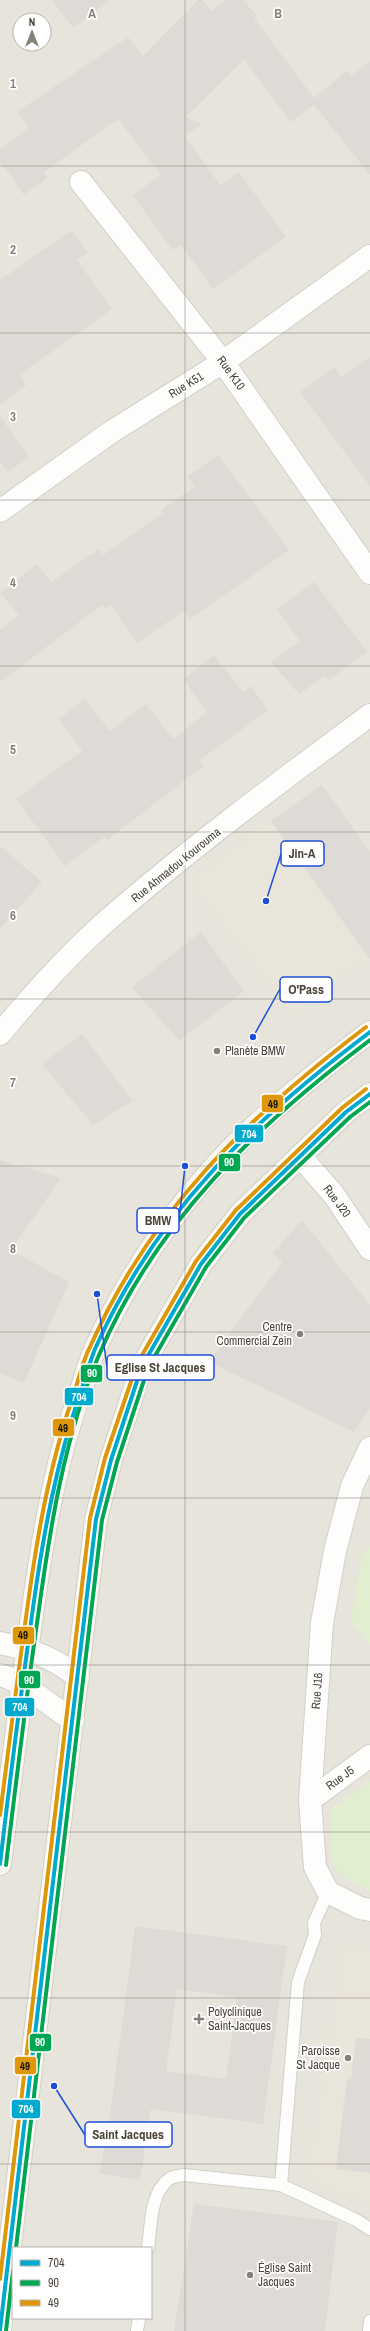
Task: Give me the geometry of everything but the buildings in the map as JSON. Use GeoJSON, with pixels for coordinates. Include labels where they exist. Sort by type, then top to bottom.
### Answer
{"type":"FeatureCollection","features":[{"type":"Feature","properties":{"kind":"main road"},"geometry":{"type":"LineString","coordinates":[[0,1864],[21,1684],[47,1510],[62,1448],[96,1346],[122,1299],[162,1233],[202,1182],[254,1127],[318,1071],[370,1032]]}},
{"type":"Feature","properties":{"kind":"main road"},"geometry":{"type":"LineString","coordinates":[[0,2330],[96,1519],[111,1460],[142,1366],[201,1264],[240,1214],[346,1112],[370,1094]]}},
{"type":"Feature","properties":{"kind":"street","name":"Rue K10"},"geometry":{"type":"LineString","coordinates":[[81,182],[223,362],[370,573]]}},
{"type":"Feature","properties":{"kind":"street","name":"Rue K51"},"geometry":{"type":"LineString","coordinates":[[0,511],[111,432],[223,362],[370,256]]}},
{"type":"Feature","properties":{"kind":"street","name":"Rue Ahmadou Kourouma"},"geometry":{"type":"LineString","coordinates":[[0,1034],[31,997],[109,918],[230,822],[370,715]]}},
{"type":"Feature","properties":{"kind":"street","name":"Rue J20"},"geometry":{"type":"LineString","coordinates":[[300,1156],[334,1195],[370,1249]]}},
{"type":"Feature","properties":{"kind":"street","name":"Rue J16"},"geometry":{"type":"LineString","coordinates":[[328,1892],[315,1867],[310,1800],[322,1623],[335,1551],[352,1486],[370,1448]]}},
{"type":"Feature","properties":{"kind":"street"},"geometry":{"type":"LineString","coordinates":[[0,1643],[27,1649],[58,1662],[78,1677]]}},
{"type":"Feature","properties":{"kind":"street"},"geometry":{"type":"LineString","coordinates":[[0,1675],[21,1684],[73,1720]]}},
{"type":"Feature","properties":{"kind":"street","name":"Rue J5"},"geometry":{"type":"LineString","coordinates":[[310,1800],[370,1756]]}},
{"type":"Feature","properties":{"kind":"street"},"geometry":{"type":"LineString","coordinates":[[328,1892],[360,1908],[370,1910]]}},
{"type":"Feature","properties":{"kind":"lane"},"geometry":{"type":"LineString","coordinates":[[281,2185],[298,1982],[315,1935],[314,1923],[328,1892]]}},
{"type":"Feature","properties":{"kind":"lane"},"geometry":{"type":"LineString","coordinates":[[148,2247],[157,2197],[162,2186],[170,2178],[184,2175],[281,2185],[356,2220],[370,2229]]}},
{"type":"Feature","properties":{"kind":"lane"},"geometry":{"type":"LineString","coordinates":[[138,2331],[139,2319]]}},
{"type":"Feature","properties":{"kind":"lane"},"geometry":{"type":"LineString","coordinates":[[368,2331],[370,2321]]}},
{"type":"Feature","properties":{"kind":"shaded area"},"geometry":{"type":"Polygon","coordinates":[[[0,0],[370,0],[370,2331],[0,2331],[0,0]]]}},
{"type":"Feature","properties":{"kind":"shaded area"},"geometry":{"type":"Polygon","coordinates":[[[271,821],[368,956],[293,1015],[187,880],[271,821]]]}},
{"type":"Feature","properties":{"kind":"shaded area","name":"Paroisse St Jacque"},"geometry":{"type":"Polygon","coordinates":[[[343,1945],[370,1950],[370,2203],[346,2198],[326,2190],[312,2180],[308,2166],[343,1945]]]}},
{"type":"Feature","properties":{"kind":"green space"},"geometry":{"type":"Polygon","coordinates":[[[370,1546],[370,1644],[351,1622],[362,1553],[370,1546]]]}},
{"type":"Feature","properties":{"kind":"green space"},"geometry":{"type":"Polygon","coordinates":[[[370,1781],[370,1891],[342,1876],[331,1859],[332,1808],[370,1781]]]}},
{"type":"Feature","properties":{"kind":"transit line","name":"49"},"geometry":{"type":"LineString","coordinates":[[0,1815],[24,1629],[46,1495],[66,1416],[88,1352],[115,1297],[142,1251],[173,1209],[207,1169],[243,1131],[282,1096],[366,1027]]}},
{"type":"Feature","properties":{"kind":"transit line","name":"704"},"geometry":{"type":"LineString","coordinates":[[0,1864],[37,1581],[46,1527],[64,1447],[95,1349],[119,1300],[147,1254],[178,1212],[211,1172],[247,1135],[286,1100],[370,1032]]}},
{"type":"Feature","properties":{"kind":"transit line","name":"90"},"geometry":{"type":"LineString","coordinates":[[6,1865],[29,1678],[53,1516],[67,1450],[76,1418],[99,1355],[122,1306],[150,1261],[180,1219],[214,1179],[288,1106],[328,1072],[370,1040]]}},
{"type":"Feature","properties":{"kind":"transit line","name":"49"},"geometry":{"type":"LineString","coordinates":[[0,2279],[90,1518],[105,1458],[137,1364],[196,1261],[236,1210],[342,1108],[366,1089]]}},
{"type":"Feature","properties":{"kind":"transit line","name":"704"},"geometry":{"type":"LineString","coordinates":[[0,2330],[96,1519],[111,1460],[142,1366],[201,1264],[240,1214],[346,1112],[370,1094]]}},
{"type":"Feature","properties":{"kind":"transit line","name":"90"},"geometry":{"type":"LineString","coordinates":[[16,2247],[102,1520],[117,1462],[148,1368],[206,1267],[244,1218],[350,1117],[370,1102]]}},
{"type":"Feature","properties":{"kind":"transit line","name":"90"},"geometry":{"type":"LineString","coordinates":[[6,2331],[12,2280]]}},
{"type":"Feature","properties":{"kind":"place","name":"Jin-A"},"geometry":{"type":"Point","coordinates":[266,901]}},
{"type":"Feature","properties":{"kind":"place","name":"O'Pass"},"geometry":{"type":"Point","coordinates":[253,1037]}},
{"type":"Feature","properties":{"kind":"place","name":"Planète BMW"},"geometry":{"type":"Point","coordinates":[217,1051]}},
{"type":"Feature","properties":{"kind":"place","name":"BMW"},"geometry":{"type":"Point","coordinates":[185,1166]}},
{"type":"Feature","properties":{"kind":"place","name":"Eglise St Jacques"},"geometry":{"type":"Point","coordinates":[97,1294]}},
{"type":"Feature","properties":{"kind":"place","name":"Centre Commercial Zein"},"geometry":{"type":"Point","coordinates":[300,1334]}},
{"type":"Feature","properties":{"kind":"place","name":"Polyclinique Saint-Jacques"},"geometry":{"type":"Point","coordinates":[199,2019]}},
{"type":"Feature","properties":{"kind":"place","name":"Paroisse St Jacque"},"geometry":{"type":"Point","coordinates":[348,2058]}},
{"type":"Feature","properties":{"kind":"place","name":"Saint Jacques"},"geometry":{"type":"Point","coordinates":[54,2086]}},
{"type":"Feature","properties":{"kind":"place","name":"Église Saint Jacques"},"geometry":{"type":"Point","coordinates":[250,2275]}}]}
